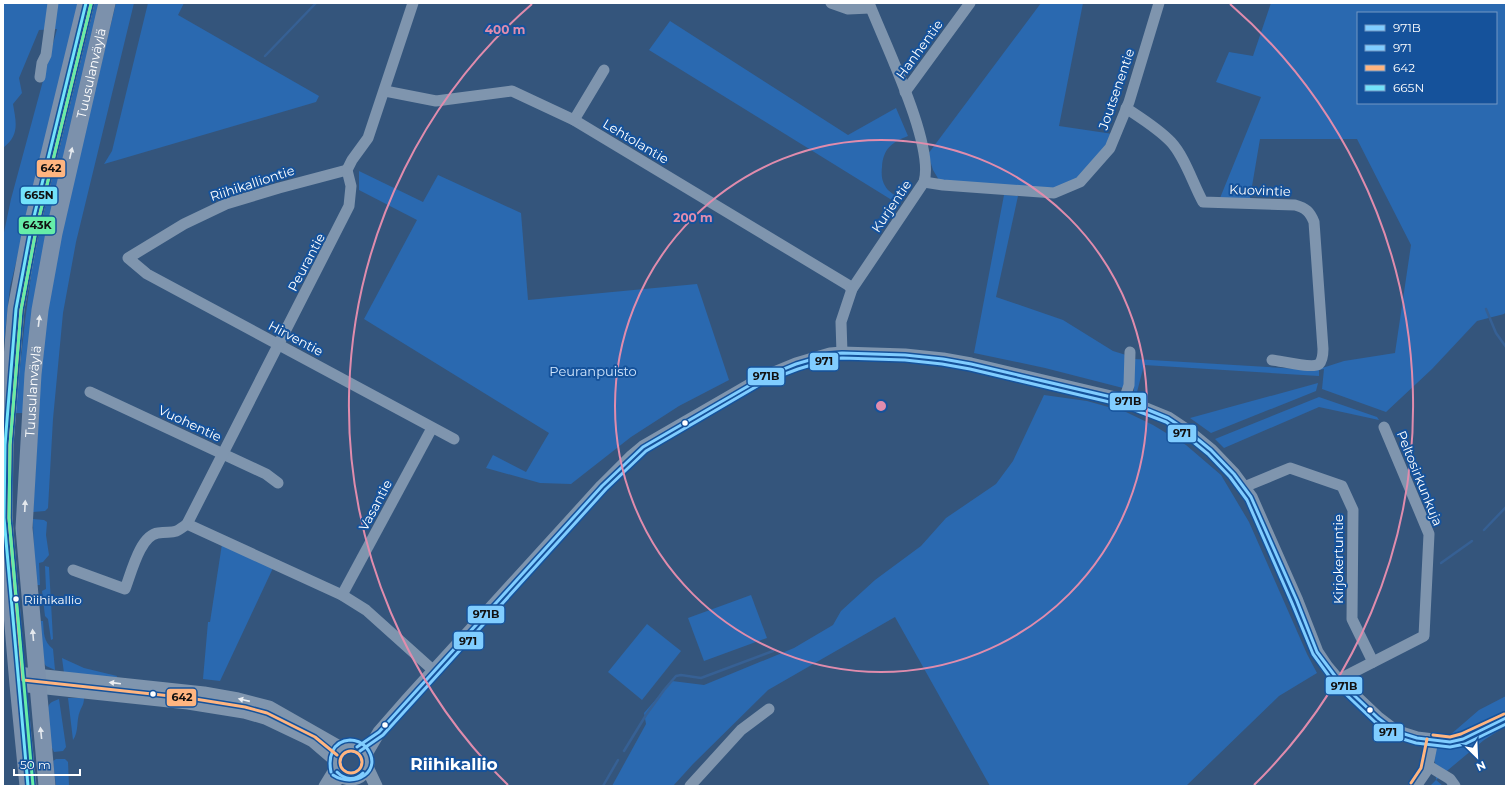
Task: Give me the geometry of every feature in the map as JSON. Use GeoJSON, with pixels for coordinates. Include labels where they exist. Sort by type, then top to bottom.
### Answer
{"type":"FeatureCollection","features":[{"type":"Feature","properties":{"kind":"main road","name":"Tuusulanväylä"},"geometry":{"type":"LineString","coordinates":[[28,786],[17,679],[4,518],[4,445],[16,308],[31,229],[86,3]]}},
{"type":"Feature","properties":{"kind":"main road","name":"Tuusulanväylä"},"geometry":{"type":"LineString","coordinates":[[47,786],[36,680],[24,528],[32,374],[40,310],[51,248],[107,3]]}},
{"type":"Feature","properties":{"kind":"main road"},"geometry":{"type":"LineString","coordinates":[[4,445],[28,444]]}},
{"type":"Feature","properties":{"kind":"main road"},"geometry":{"type":"LineString","coordinates":[[4,463],[27,461]]}},
{"type":"Feature","properties":{"kind":"street"},"geometry":{"type":"LineString","coordinates":[[40,76],[42,63],[46,55],[53,3]]}},
{"type":"Feature","properties":{"kind":"street"},"geometry":{"type":"LineString","coordinates":[[347,170],[352,160],[368,138],[385,91],[413,3]]}},
{"type":"Feature","properties":{"kind":"street"},"geometry":{"type":"LineString","coordinates":[[831,3],[848,10],[869,5]]}},
{"type":"Feature","properties":{"kind":"street","name":"Hanhentie"},"geometry":{"type":"LineString","coordinates":[[905,92],[970,3]]}},
{"type":"Feature","properties":{"kind":"street","name":"Joutsenentie"},"geometry":{"type":"LineString","coordinates":[[924,182],[943,185],[1054,193],[1080,182],[1110,148],[1126,108],[1159,3]]}},
{"type":"Feature","properties":{"kind":"street","name":"Kurjentie"},"geometry":{"type":"LineString","coordinates":[[842,353],[841,322],[852,289],[924,182],[926,174],[921,137],[905,92],[869,5]]}},
{"type":"Feature","properties":{"kind":"street"},"geometry":{"type":"LineString","coordinates":[[574,120],[604,70]]}},
{"type":"Feature","properties":{"kind":"street","name":"Lehtolantie"},"geometry":{"type":"LineString","coordinates":[[385,91],[436,101],[512,91],[574,120],[843,282],[852,289]]}},
{"type":"Feature","properties":{"kind":"street","name":"Kuovintie"},"geometry":{"type":"LineString","coordinates":[[1126,108],[1142,118],[1171,141],[1178,151],[1203,202],[1295,205],[1304,208],[1310,214],[1314,222],[1323,349],[1322,360],[1319,364],[1312,366],[1272,360]]}},
{"type":"Feature","properties":{"kind":"street","name":"Riihikalliontie"},"geometry":{"type":"LineString","coordinates":[[128,258],[184,224],[226,204],[278,188],[347,170]]}},
{"type":"Feature","properties":{"kind":"street","name":"Peurantie"},"geometry":{"type":"LineString","coordinates":[[187,524],[278,344],[325,257],[349,206],[351,186],[347,170]]}},
{"type":"Feature","properties":{"kind":"street","name":"Hirventie"},"geometry":{"type":"LineString","coordinates":[[128,258],[147,274],[454,439]]}},
{"type":"Feature","properties":{"kind":"street"},"geometry":{"type":"LineString","coordinates":[[1124,400],[1129,385],[1130,352]]}},
{"type":"Feature","properties":{"kind":"street"},"geometry":{"type":"LineString","coordinates":[[17,679],[36,680],[188,703],[251,714],[265,718],[312,741],[338,763],[347,779],[356,778],[364,772],[363,756],[379,732],[602,486],[643,447],[762,378],[815,357],[842,353],[905,355],[971,364],[1124,400],[1168,418],[1212,450],[1234,474],[1251,497],[1318,652],[1327,667],[1338,680],[1373,713],[1395,731],[1417,738],[1450,742],[1464,740],[1506,718]]}},
{"type":"Feature","properties":{"kind":"street","name":"Vuohentie"},"geometry":{"type":"LineString","coordinates":[[90,392],[266,474],[278,483]]}},
{"type":"Feature","properties":{"kind":"street","name":"Peltosirkunkuja"},"geometry":{"type":"LineString","coordinates":[[1338,680],[1424,636],[1429,534],[1384,427]]}},
{"type":"Feature","properties":{"kind":"street","name":"Vasantie"},"geometry":{"type":"LineString","coordinates":[[342,595],[432,428]]}},
{"type":"Feature","properties":{"kind":"street","name":"Kirjokertuntie"},"geometry":{"type":"LineString","coordinates":[[1244,488],[1290,468],[1342,486],[1353,510],[1352,619],[1374,662]]}},
{"type":"Feature","properties":{"kind":"street"},"geometry":{"type":"LineString","coordinates":[[73,570],[125,589],[144,542],[150,536],[158,533],[177,532],[187,524],[342,595],[366,610],[434,671]]}},
{"type":"Feature","properties":{"kind":"street"},"geometry":{"type":"LineString","coordinates":[[690,786],[742,730],[769,709]]}},
{"type":"Feature","properties":{"kind":"street"},"geometry":{"type":"LineString","coordinates":[[1415,786],[1426,770],[1432,740]]}},
{"type":"Feature","properties":{"kind":"street"},"geometry":{"type":"LineString","coordinates":[[324,786],[338,763],[352,745],[363,756],[376,786]]}},
{"type":"Feature","properties":{"kind":"street"},"geometry":{"type":"LineString","coordinates":[[328,786],[338,763]]}},
{"type":"Feature","properties":{"kind":"street"},"geometry":{"type":"LineString","coordinates":[[1427,765],[1445,776],[1455,786]]}},
{"type":"Feature","properties":{"kind":"street"},"geometry":{"type":"LineString","coordinates":[[356,778],[368,786]]}},
{"type":"Feature","properties":{"kind":"green space"},"geometry":{"type":"Polygon","coordinates":[[[3,3],[80,3],[10,287],[3,353],[3,237],[11,199],[57,29],[39,30],[19,78],[22,93],[13,104],[16,128],[12,138],[3,148],[3,3]]]}},
{"type":"Feature","properties":{"kind":"green space"},"geometry":{"type":"Polygon","coordinates":[[[95,3],[102,3],[23,413],[15,413],[33,261],[95,3]]]}},
{"type":"Feature","properties":{"kind":"green space"},"geometry":{"type":"Polygon","coordinates":[[[116,3],[134,3],[76,242],[63,313],[53,419],[48,508],[45,511],[33,512],[43,338],[65,215],[116,3]]]}},
{"type":"Feature","properties":{"kind":"green space"},"geometry":{"type":"Polygon","coordinates":[[[148,3],[184,3],[178,15],[319,96],[316,102],[104,164],[112,151],[148,3]]]}},
{"type":"Feature","properties":{"kind":"green space"},"geometry":{"type":"Polygon","coordinates":[[[1041,3],[1083,3],[1059,126],[1113,134],[1108,147],[1079,180],[1053,189],[939,180],[933,170],[928,154],[1041,3]]]}},
{"type":"Feature","properties":{"kind":"green space"},"geometry":{"type":"Polygon","coordinates":[[[1271,3],[1506,3],[1506,312],[1504,314],[1477,321],[1432,369],[1386,412],[1322,389],[1324,369],[1319,370],[1319,376],[1144,365],[1137,392],[1134,392],[1134,359],[1316,370],[1344,361],[1395,353],[1411,245],[1357,139],[1260,139],[1249,204],[1218,203],[1261,97],[1216,82],[1229,52],[1253,56],[1271,3]]]}},
{"type":"Feature","properties":{"kind":"green space"},"geometry":{"type":"Polygon","coordinates":[[[670,21],[848,135],[896,108],[908,136],[897,141],[886,151],[884,155],[882,173],[883,182],[888,190],[898,197],[895,202],[649,50],[670,21]]]}},
{"type":"Feature","properties":{"kind":"green space","name":"Peuranpuisto"},"geometry":{"type":"Polygon","coordinates":[[[359,171],[423,202],[438,175],[521,213],[528,300],[697,284],[729,380],[679,406],[631,437],[571,484],[540,483],[486,468],[493,455],[526,472],[549,433],[364,319],[417,220],[359,190],[359,171]]]}},
{"type":"Feature","properties":{"kind":"green space"},"geometry":{"type":"Polygon","coordinates":[[[1004,195],[1018,196],[996,297],[1063,320],[1113,351],[1126,355],[1125,383],[1123,388],[1045,368],[974,353],[1004,195]]]}},
{"type":"Feature","properties":{"kind":"green space"},"geometry":{"type":"Polygon","coordinates":[[[1318,383],[1316,391],[1211,433],[1190,418],[1318,383]]]}},
{"type":"Feature","properties":{"kind":"green space"},"geometry":{"type":"Polygon","coordinates":[[[1044,395],[1087,401],[1126,412],[1153,425],[1186,445],[1221,475],[1249,522],[1307,654],[1317,673],[1279,696],[1186,786],[990,786],[895,617],[768,690],[693,764],[673,786],[612,786],[646,724],[644,713],[672,681],[704,685],[794,648],[833,625],[841,611],[875,580],[921,546],[946,518],[996,484],[1013,461],[1044,395]]]}},
{"type":"Feature","properties":{"kind":"green space"},"geometry":{"type":"Polygon","coordinates":[[[1319,397],[1377,417],[1379,420],[1319,407],[1224,448],[1215,439],[1319,397]]]}},
{"type":"Feature","properties":{"kind":"green space"},"geometry":{"type":"Polygon","coordinates":[[[33,519],[44,520],[47,522],[46,535],[49,555],[43,562],[39,563],[40,585],[37,585],[34,568],[33,519]]]}},
{"type":"Feature","properties":{"kind":"green space"},"geometry":{"type":"Polygon","coordinates":[[[222,544],[273,568],[220,681],[203,679],[208,622],[210,622],[222,544]]]}},
{"type":"Feature","properties":{"kind":"green space"},"geometry":{"type":"Polygon","coordinates":[[[45,566],[49,567],[53,639],[51,640],[48,619],[45,616],[42,591],[46,589],[45,566]]]}},
{"type":"Feature","properties":{"kind":"green space"},"geometry":{"type":"Polygon","coordinates":[[[751,595],[767,638],[704,661],[688,618],[751,595]]]}},
{"type":"Feature","properties":{"kind":"green space"},"geometry":{"type":"Polygon","coordinates":[[[40,621],[43,621],[47,643],[53,649],[55,670],[46,666],[42,660],[40,621]]]}},
{"type":"Feature","properties":{"kind":"green space"},"geometry":{"type":"Polygon","coordinates":[[[647,624],[681,651],[642,700],[608,672],[647,624]]]}},
{"type":"Feature","properties":{"kind":"green space"},"geometry":{"type":"Polygon","coordinates":[[[62,658],[84,668],[117,676],[116,680],[64,673],[62,658]]]}},
{"type":"Feature","properties":{"kind":"green space"},"geometry":{"type":"Polygon","coordinates":[[[1506,696],[1506,726],[1484,740],[1436,780],[1435,762],[1428,754],[1479,710],[1506,696]]]}},
{"type":"Feature","properties":{"kind":"green space"},"geometry":{"type":"Polygon","coordinates":[[[68,698],[84,698],[73,740],[68,698]]]}},
{"type":"Feature","properties":{"kind":"green space"},"geometry":{"type":"Polygon","coordinates":[[[59,699],[66,747],[63,751],[54,752],[50,743],[48,708],[51,703],[59,699]]]}},
{"type":"Feature","properties":{"kind":"green space"},"geometry":{"type":"Polygon","coordinates":[[[56,759],[65,759],[68,762],[69,786],[56,786],[53,761],[56,759]]]}},
{"type":"Feature","properties":{"kind":"green space"},"geometry":{"type":"Polygon","coordinates":[[[1436,780],[1443,786],[1430,786],[1436,780]]]}},
{"type":"Feature","properties":{"kind":"waterway"},"geometry":{"type":"LineString","coordinates":[[265,56],[316,3]]}},
{"type":"Feature","properties":{"kind":"waterway"},"geometry":{"type":"LineString","coordinates":[[1486,309],[1496,333],[1506,347]]}},
{"type":"Feature","properties":{"kind":"waterway"},"geometry":{"type":"LineString","coordinates":[[1484,530],[1506,507]]}},
{"type":"Feature","properties":{"kind":"waterway"},"geometry":{"type":"LineString","coordinates":[[1441,563],[1472,541]]}},
{"type":"Feature","properties":{"kind":"waterway"},"geometry":{"type":"LineString","coordinates":[[624,751],[646,715],[676,676],[681,675],[701,678],[773,651]]}},
{"type":"Feature","properties":{"kind":"waterway"},"geometry":{"type":"LineString","coordinates":[[603,786],[618,760]]}},
{"type":"Feature","properties":{"kind":"transit line","name":"665N"},"geometry":{"type":"LineString","coordinates":[[28,786],[4,518],[5,445],[16,309],[31,229],[86,3]]}},
{"type":"Feature","properties":{"kind":"transit line","name":"642"},"geometry":{"type":"LineString","coordinates":[[91,4],[36,230],[21,310],[10,445],[9,518],[23,680],[189,698],[245,707],[267,713],[315,737],[337,755]]}},
{"type":"Feature","properties":{"kind":"transit line","name":"643K"},"geometry":{"type":"LineString","coordinates":[[33,786],[9,518],[10,445],[21,310],[36,230],[91,4]]}},
{"type":"Feature","properties":{"kind":"transit line","name":"971B"},"geometry":{"type":"LineString","coordinates":[[357,747],[379,732],[602,486],[643,447],[762,378],[796,364],[830,354],[842,353],[905,355],[971,364],[1124,400],[1168,418],[1189,432],[1211,450],[1234,474],[1251,497],[1297,601],[1317,652],[1338,680],[1378,718],[1395,731],[1417,738],[1450,742],[1463,739],[1506,718]]}},
{"type":"Feature","properties":{"kind":"transit line","name":"971"},"geometry":{"type":"LineString","coordinates":[[360,751],[383,735],[606,489],[646,451],[764,382],[798,369],[831,359],[842,358],[905,360],[970,369],[1122,405],[1166,422],[1208,454],[1230,477],[1247,500],[1313,654],[1334,683],[1375,722],[1393,736],[1416,743],[1450,747],[1465,744],[1506,724]]}},
{"type":"Feature","properties":{"kind":"transit line","name":"642"},"geometry":{"type":"LineString","coordinates":[[1433,735],[1450,737],[1461,734],[1504,714]]}},
{"type":"Feature","properties":{"kind":"transit line","name":"642"},"geometry":{"type":"LineString","coordinates":[[1411,783],[1421,768],[1427,739]]}},
{"type":"Feature","properties":{"kind":"transit line","name":"971"},"geometry":{"type":"LineString","coordinates":[[331,772],[331,756],[335,747],[339,743],[352,740],[359,742],[366,747],[371,756],[372,763],[369,770],[364,775],[358,779],[350,780],[341,779],[333,775]]}},
{"type":"Feature","properties":{"kind":"transit line","name":"642"},"geometry":{"type":"LineString","coordinates":[[351,751],[359,754],[362,762],[359,770],[351,773],[343,770],[340,762],[343,754],[351,751]]}},
{"type":"Feature","properties":{"kind":"transit line","name":"971B"},"geometry":{"type":"LineString","coordinates":[[337,772],[343,777],[347,778],[357,777],[363,773]]}},
{"type":"Feature","properties":{"kind":"place","name":"Riihikallio"},"geometry":{"type":"Point","coordinates":[16,599]}},
{"type":"Feature","properties":{"kind":"district","name":"Riihikallio"},"geometry":{"type":"Point","coordinates":[454,764]}}]}
